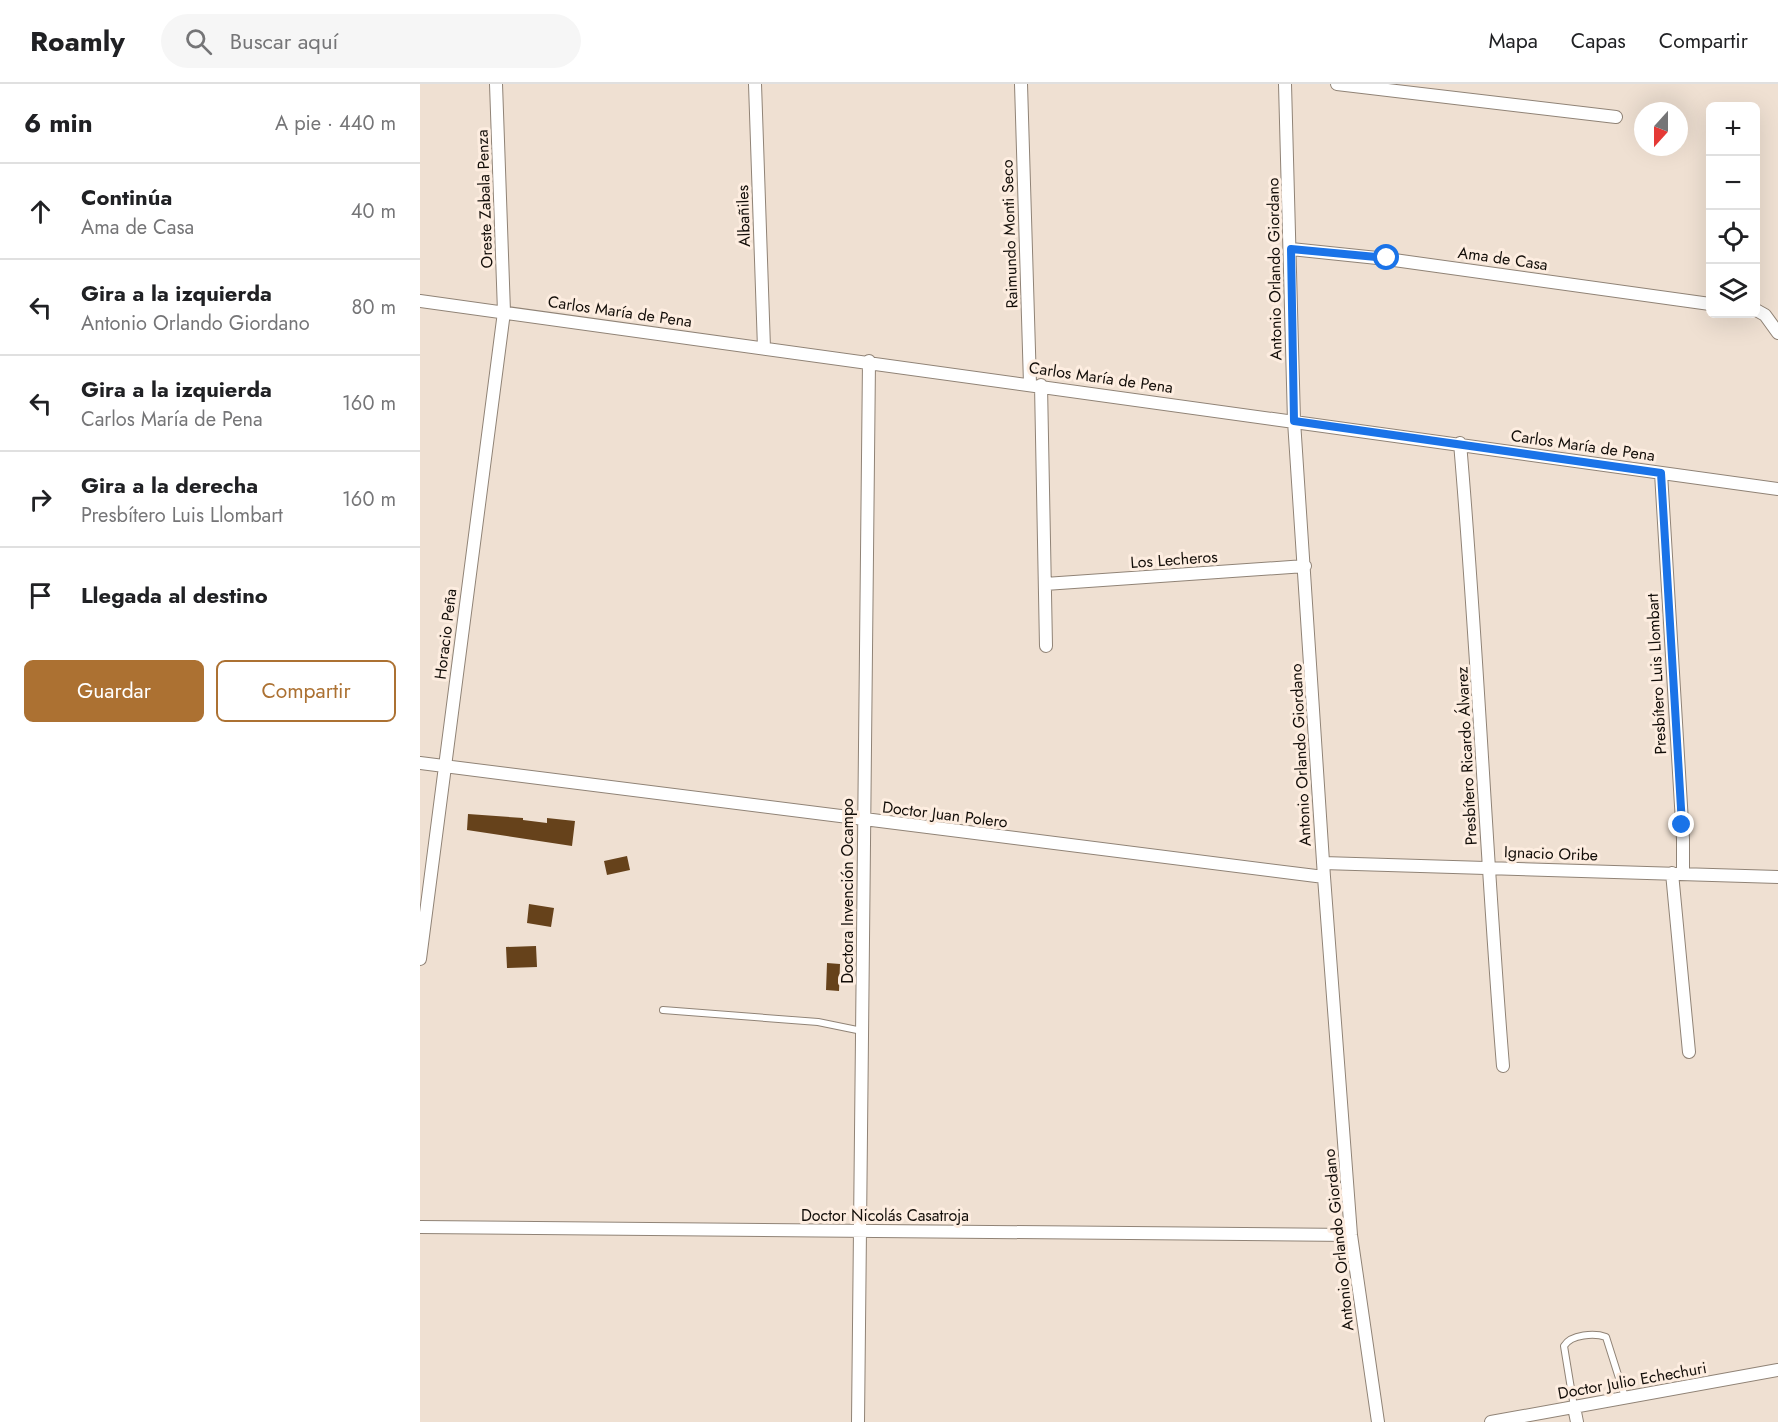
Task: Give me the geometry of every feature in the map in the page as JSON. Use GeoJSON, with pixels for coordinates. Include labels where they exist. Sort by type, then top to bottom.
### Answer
{"type":"FeatureCollection","features":[{"type":"Feature","properties":{"kind":"street","name":"Oreste Zabala Penza"},"geometry":{"type":"LineString","coordinates":[[496,84],[504,312]]}},
{"type":"Feature","properties":{"kind":"street","name":"Albañiles"},"geometry":{"type":"LineString","coordinates":[[755,84],[764,348]]}},
{"type":"Feature","properties":{"kind":"street","name":"Raimundo Monti Seco"},"geometry":{"type":"LineString","coordinates":[[1022,84],[1046,646]]}},
{"type":"Feature","properties":{"kind":"street","name":"Antonio Orlando Giordano"},"geometry":{"type":"LineString","coordinates":[[1285,84],[1294,421],[1323,863],[1351,1235],[1378,1422]]}},
{"type":"Feature","properties":{"kind":"street"},"geometry":{"type":"LineString","coordinates":[[1337,84],[1616,117]]}},
{"type":"Feature","properties":{"kind":"street","name":"Ama de Casa"},"geometry":{"type":"LineString","coordinates":[[1291,249],[1387,258],[1706,303]]}},
{"type":"Feature","properties":{"kind":"street","name":"Carlos María de Pena"},"geometry":{"type":"LineString","coordinates":[[420,300],[1778,489]]}},
{"type":"Feature","properties":{"kind":"street","name":"Horacio Peña"},"geometry":{"type":"LineString","coordinates":[[420,959],[504,312]]}},
{"type":"Feature","properties":{"kind":"street"},"geometry":{"type":"LineString","coordinates":[[1760,313],[1771,321],[1778,333]]}},
{"type":"Feature","properties":{"kind":"street","name":"Doctora Invención Ocampo"},"geometry":{"type":"LineString","coordinates":[[858,1422],[869,361]]}},
{"type":"Feature","properties":{"kind":"street","name":"Presbítero Ricardo Álvarez"},"geometry":{"type":"LineString","coordinates":[[1460,443],[1478,667],[1487,868],[1503,1066]]}},
{"type":"Feature","properties":{"kind":"street","name":"Presbítero Luis Llombart"},"geometry":{"type":"LineString","coordinates":[[1661,473],[1683,839],[1677,873],[1689,1052]]}},
{"type":"Feature","properties":{"kind":"street","name":"Los Lecheros"},"geometry":{"type":"LineString","coordinates":[[1045,584],[1305,566]]}},
{"type":"Feature","properties":{"kind":"street","name":"Doctor Juan Polero"},"geometry":{"type":"LineString","coordinates":[[420,763],[1324,877]]}},
{"type":"Feature","properties":{"kind":"street","name":"Ignacio Oribe"},"geometry":{"type":"LineString","coordinates":[[1323,863],[1778,877]]}},
{"type":"Feature","properties":{"kind":"street","name":"Doctor Nicolás Casatroja"},"geometry":{"type":"LineString","coordinates":[[420,1227],[1351,1235]]}},
{"type":"Feature","properties":{"kind":"street","name":"Doctor Julio Echechuri"},"geometry":{"type":"LineString","coordinates":[[1491,1422],[1778,1370]]}},
{"type":"Feature","properties":{"kind":"street"},"geometry":{"type":"LineString","coordinates":[[1574,1407],[1577,1422]]}},
{"type":"Feature","properties":{"kind":"lane"},"geometry":{"type":"LineString","coordinates":[[663,1010],[818,1022],[863,1031]]}},
{"type":"Feature","properties":{"kind":"lane"},"geometry":{"type":"LineString","coordinates":[[1574,1407],[1564,1346],[1571,1339],[1598,1334],[1608,1340],[1625,1398]]}},
{"type":"Feature","properties":{"kind":"building"},"geometry":{"type":"Polygon","coordinates":[[[468,814],[523,818],[523,820],[547,823],[547,818],[575,821],[572,846],[467,830],[468,814]]]}},
{"type":"Feature","properties":{"kind":"building"},"geometry":{"type":"Polygon","coordinates":[[[627,856],[630,870],[607,875],[604,861],[627,856]]]}},
{"type":"Feature","properties":{"kind":"building"},"geometry":{"type":"Polygon","coordinates":[[[529,904],[554,908],[551,927],[527,923],[529,904]]]}},
{"type":"Feature","properties":{"kind":"building"},"geometry":{"type":"Polygon","coordinates":[[[536,946],[537,967],[507,968],[506,947],[536,946]]]}},
{"type":"Feature","properties":{"kind":"building"},"geometry":{"type":"Polygon","coordinates":[[[827,963],[840,964],[839,991],[826,990],[827,963]]]}},
{"type":"Feature","properties":{"kind":"route"},"geometry":{"type":"LineString","coordinates":[[1387,258],[1291,249],[1294,421],[1661,473],[1682,825]]}}]}
